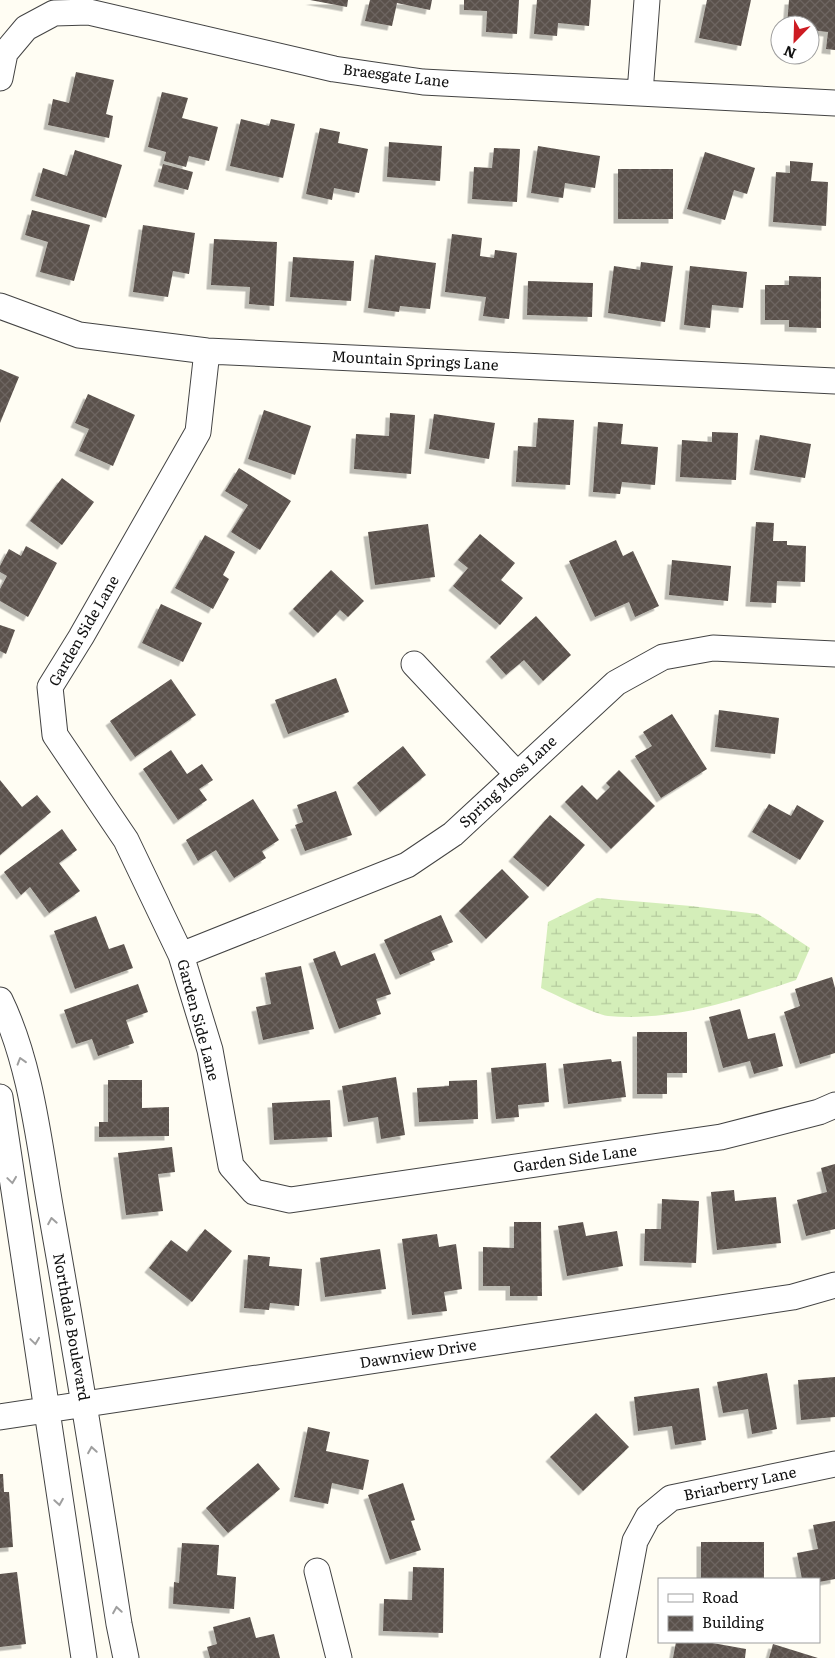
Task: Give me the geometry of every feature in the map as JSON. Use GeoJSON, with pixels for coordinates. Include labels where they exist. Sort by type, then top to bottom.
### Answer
{"type":"FeatureCollection","features":[{"type":"Feature","properties":{"kind":"street"},"geometry":{"type":"LineString","coordinates":[[640,93],[647,0]]}},
{"type":"Feature","properties":{"kind":"street","name":"Braesgate Lane"},"geometry":{"type":"LineString","coordinates":[[0,78],[6,54],[26,28],[54,13],[89,12],[334,69],[404,79],[835,103]]}},
{"type":"Feature","properties":{"kind":"street","name":"Mountain Springs Lane"},"geometry":{"type":"LineString","coordinates":[[0,306],[80,335],[208,351],[835,381]]}},
{"type":"Feature","properties":{"kind":"street","name":"Garden Side Lane"},"geometry":{"type":"LineString","coordinates":[[208,351],[198,432],[81,637],[50,687],[55,735],[126,840],[181,954],[210,1050],[231,1166],[254,1192],[290,1200],[711,1139],[819,1112],[835,1105]]}},
{"type":"Feature","properties":{"kind":"street","name":"Spring Moss Lane"},"geometry":{"type":"LineString","coordinates":[[181,954],[407,865],[453,834],[516,773],[616,683],[663,657],[713,648],[835,654]]}},
{"type":"Feature","properties":{"kind":"street"},"geometry":{"type":"LineString","coordinates":[[414,664],[516,773]]}},
{"type":"Feature","properties":{"kind":"street","name":"Northdale Boulevard"},"geometry":{"type":"LineString","coordinates":[[0,1000],[7,1014],[28,1084],[85,1405],[126,1658]]}},
{"type":"Feature","properties":{"kind":"street"},"geometry":{"type":"LineString","coordinates":[[0,1097],[84,1658]]}},
{"type":"Feature","properties":{"kind":"street","name":"Dawnview Drive"},"geometry":{"type":"LineString","coordinates":[[0,1417],[793,1297],[835,1285]]}},
{"type":"Feature","properties":{"kind":"street","name":"Briarberry Lane"},"geometry":{"type":"LineString","coordinates":[[613,1658],[635,1540],[648,1517],[671,1498],[835,1464]]}},
{"type":"Feature","properties":{"kind":"street"},"geometry":{"type":"LineString","coordinates":[[317,1571],[339,1658]]}},
{"type":"Feature","properties":{"kind":"green space"},"geometry":{"type":"Polygon","coordinates":[[[597,898],[758,914],[810,948],[796,980],[750,995],[680,1013],[632,1017],[602,1015],[541,988],[548,922],[597,898]]]}},
{"type":"Feature","properties":{"kind":"building"},"geometry":{"type":"Polygon","coordinates":[[[310,0],[348,0],[347,7],[310,0]]]}},
{"type":"Feature","properties":{"kind":"building"},"geometry":{"type":"Polygon","coordinates":[[[370,0],[432,0],[430,10],[397,3],[392,26],[365,21],[370,0]]]}},
{"type":"Feature","properties":{"kind":"building"},"geometry":{"type":"Polygon","coordinates":[[[464,0],[519,0],[517,34],[486,32],[487,11],[464,10],[464,0]]]}},
{"type":"Feature","properties":{"kind":"building"},"geometry":{"type":"Polygon","coordinates":[[[537,0],[591,0],[589,26],[558,23],[557,36],[534,34],[537,0]]]}},
{"type":"Feature","properties":{"kind":"building"},"geometry":{"type":"Polygon","coordinates":[[[707,0],[751,0],[741,46],[699,38],[707,0]]]}},
{"type":"Feature","properties":{"kind":"building"},"geometry":{"type":"Polygon","coordinates":[[[789,0],[835,0],[835,50],[826,49],[828,32],[820,31],[820,15],[788,15],[789,0]]]}},
{"type":"Feature","properties":{"kind":"building"},"geometry":{"type":"Polygon","coordinates":[[[76,72],[114,80],[106,114],[113,116],[109,138],[48,125],[53,99],[69,103],[76,72]]]}},
{"type":"Feature","properties":{"kind":"building"},"geometry":{"type":"Polygon","coordinates":[[[162,92],[188,98],[182,118],[218,127],[209,161],[189,156],[186,167],[164,161],[166,152],[148,147],[162,92]]]}},
{"type":"Feature","properties":{"kind":"building"},"geometry":{"type":"Polygon","coordinates":[[[241,119],[269,126],[271,119],[295,124],[283,178],[230,166],[241,119]]]}},
{"type":"Feature","properties":{"kind":"building"},"geometry":{"type":"Polygon","coordinates":[[[320,128],[340,132],[338,143],[368,149],[359,193],[334,188],[332,200],[306,194],[320,128]]]}},
{"type":"Feature","properties":{"kind":"building"},"geometry":{"type":"Polygon","coordinates":[[[389,142],[442,146],[440,181],[387,177],[389,142]]]}},
{"type":"Feature","properties":{"kind":"building"},"geometry":{"type":"Polygon","coordinates":[[[538,146],[600,156],[595,188],[565,183],[563,198],[531,193],[538,146]]]}},
{"type":"Feature","properties":{"kind":"building"},"geometry":{"type":"Polygon","coordinates":[[[494,148],[520,149],[517,202],[472,199],[474,167],[492,168],[494,148]]]}},
{"type":"Feature","properties":{"kind":"building"},"geometry":{"type":"Polygon","coordinates":[[[75,150],[122,165],[106,218],[35,196],[43,168],[67,176],[75,150]]]}},
{"type":"Feature","properties":{"kind":"building"},"geometry":{"type":"Polygon","coordinates":[[[705,152],[755,168],[747,194],[734,190],[725,220],[687,209],[705,152]]]}},
{"type":"Feature","properties":{"kind":"building"},"geometry":{"type":"Polygon","coordinates":[[[790,161],[813,163],[811,181],[828,182],[826,226],[773,222],[776,172],[790,173],[790,161]]]}},
{"type":"Feature","properties":{"kind":"building"},"geometry":{"type":"Polygon","coordinates":[[[163,164],[193,172],[188,190],[158,182],[163,164]]]}},
{"type":"Feature","properties":{"kind":"building"},"geometry":{"type":"Polygon","coordinates":[[[618,169],[673,169],[673,219],[618,219],[618,169]]]}},
{"type":"Feature","properties":{"kind":"building"},"geometry":{"type":"Polygon","coordinates":[[[32,210],[90,225],[74,281],[40,272],[48,242],[25,235],[32,210]]]}},
{"type":"Feature","properties":{"kind":"building"},"geometry":{"type":"Polygon","coordinates":[[[143,225],[195,233],[189,274],[173,271],[168,297],[133,292],[143,225]]]}},
{"type":"Feature","properties":{"kind":"building"},"geometry":{"type":"Polygon","coordinates":[[[452,234],[482,238],[480,256],[494,258],[495,250],[517,253],[509,319],[483,316],[486,297],[445,292],[452,234]]]}},
{"type":"Feature","properties":{"kind":"building"},"geometry":{"type":"Polygon","coordinates":[[[214,239],[277,242],[274,306],[249,304],[250,287],[211,285],[214,239]]]}},
{"type":"Feature","properties":{"kind":"building"},"geometry":{"type":"Polygon","coordinates":[[[375,255],[436,263],[430,309],[400,306],[399,312],[368,308],[375,255]]]}},
{"type":"Feature","properties":{"kind":"building"},"geometry":{"type":"Polygon","coordinates":[[[293,257],[354,261],[351,301],[290,297],[293,257]]]}},
{"type":"Feature","properties":{"kind":"building"},"geometry":{"type":"Polygon","coordinates":[[[641,262],[673,266],[665,322],[608,313],[614,266],[640,270],[641,262]]]}},
{"type":"Feature","properties":{"kind":"building"},"geometry":{"type":"Polygon","coordinates":[[[690,266],[747,272],[743,308],[712,305],[710,328],[684,325],[690,266]]]}},
{"type":"Feature","properties":{"kind":"building"},"geometry":{"type":"Polygon","coordinates":[[[789,276],[821,277],[821,328],[789,327],[789,320],[765,320],[765,285],[789,285],[789,276]]]}},
{"type":"Feature","properties":{"kind":"building"},"geometry":{"type":"Polygon","coordinates":[[[528,281],[593,283],[592,317],[527,315],[528,281]]]}},
{"type":"Feature","properties":{"kind":"building"},"geometry":{"type":"Polygon","coordinates":[[[0,369],[19,377],[0,423],[0,369]]]}},
{"type":"Feature","properties":{"kind":"building"},"geometry":{"type":"Polygon","coordinates":[[[88,394],[135,415],[113,466],[79,451],[89,429],[75,423],[88,394]]]}},
{"type":"Feature","properties":{"kind":"building"},"geometry":{"type":"Polygon","coordinates":[[[264,410],[311,426],[295,475],[248,459],[264,410]]]}},
{"type":"Feature","properties":{"kind":"building"},"geometry":{"type":"Polygon","coordinates":[[[390,413],[415,415],[411,474],[354,469],[356,434],[389,436],[390,413]]]}},
{"type":"Feature","properties":{"kind":"building"},"geometry":{"type":"Polygon","coordinates":[[[434,414],[495,423],[489,459],[429,449],[434,414]]]}},
{"type":"Feature","properties":{"kind":"building"},"geometry":{"type":"Polygon","coordinates":[[[538,418],[574,420],[570,485],[516,482],[518,446],[536,447],[538,418]]]}},
{"type":"Feature","properties":{"kind":"building"},"geometry":{"type":"Polygon","coordinates":[[[598,422],[623,424],[621,444],[658,447],[655,485],[622,482],[620,494],[593,492],[598,422]]]}},
{"type":"Feature","properties":{"kind":"building"},"geometry":{"type":"Polygon","coordinates":[[[712,432],[738,433],[736,480],[680,477],[682,440],[712,442],[712,432]]]}},
{"type":"Feature","properties":{"kind":"building"},"geometry":{"type":"Polygon","coordinates":[[[760,435],[811,444],[805,478],[754,470],[760,435]]]}},
{"type":"Feature","properties":{"kind":"building"},"geometry":{"type":"Polygon","coordinates":[[[239,468],[291,501],[260,550],[231,532],[248,505],[225,491],[239,468]]]}},
{"type":"Feature","properties":{"kind":"building"},"geometry":{"type":"Polygon","coordinates":[[[62,478],[94,502],[62,545],[30,521],[62,478]]]}},
{"type":"Feature","properties":{"kind":"building"},"geometry":{"type":"Polygon","coordinates":[[[756,522],[774,523],[773,541],[787,541],[787,545],[806,546],[805,582],[777,581],[776,603],[750,602],[756,522]]]}},
{"type":"Feature","properties":{"kind":"building"},"geometry":{"type":"Polygon","coordinates":[[[428,524],[435,577],[375,585],[368,532],[428,524]]]}},
{"type":"Feature","properties":{"kind":"building"},"geometry":{"type":"Polygon","coordinates":[[[480,534],[515,563],[501,580],[523,598],[500,625],[453,586],[468,568],[458,560],[480,534]]]}},
{"type":"Feature","properties":{"kind":"building"},"geometry":{"type":"Polygon","coordinates":[[[205,535],[235,552],[223,575],[229,579],[213,609],[175,588],[205,535]]]}},
{"type":"Feature","properties":{"kind":"building"},"geometry":{"type":"Polygon","coordinates":[[[616,540],[623,556],[633,551],[659,606],[635,617],[629,602],[595,617],[569,561],[616,540]]]}},
{"type":"Feature","properties":{"kind":"building"},"geometry":{"type":"Polygon","coordinates":[[[26,546],[57,563],[28,617],[0,601],[0,589],[7,576],[0,572],[0,566],[9,549],[21,556],[26,546]]]}},
{"type":"Feature","properties":{"kind":"building"},"geometry":{"type":"Polygon","coordinates":[[[672,560],[731,566],[728,601],[669,595],[672,560]]]}},
{"type":"Feature","properties":{"kind":"building"},"geometry":{"type":"Polygon","coordinates":[[[331,570],[364,601],[348,617],[340,610],[318,633],[293,609],[331,570]]]}},
{"type":"Feature","properties":{"kind":"building"},"geometry":{"type":"Polygon","coordinates":[[[161,604],[202,623],[183,662],[142,643],[161,604]]]}},
{"type":"Feature","properties":{"kind":"building"},"geometry":{"type":"Polygon","coordinates":[[[536,616],[571,655],[543,681],[524,660],[506,675],[490,657],[536,616]]]}},
{"type":"Feature","properties":{"kind":"building"},"geometry":{"type":"Polygon","coordinates":[[[0,625],[15,630],[6,654],[0,651],[0,625]]]}},
{"type":"Feature","properties":{"kind":"building"},"geometry":{"type":"Polygon","coordinates":[[[336,678],[349,712],[288,734],[275,700],[336,678]]]}},
{"type":"Feature","properties":{"kind":"building"},"geometry":{"type":"Polygon","coordinates":[[[171,679],[196,715],[135,757],[110,721],[171,679]]]}},
{"type":"Feature","properties":{"kind":"building"},"geometry":{"type":"Polygon","coordinates":[[[719,710],[779,718],[775,754],[715,747],[719,710]]]}},
{"type":"Feature","properties":{"kind":"building"},"geometry":{"type":"Polygon","coordinates":[[[672,714],[707,769],[661,798],[635,756],[652,746],[643,732],[672,714]]]}},
{"type":"Feature","properties":{"kind":"building"},"geometry":{"type":"Polygon","coordinates":[[[403,746],[426,775],[380,812],[357,783],[403,746]]]}},
{"type":"Feature","properties":{"kind":"building"},"geometry":{"type":"Polygon","coordinates":[[[171,750],[187,774],[202,764],[213,780],[199,789],[207,800],[178,820],[143,769],[171,750]]]}},
{"type":"Feature","properties":{"kind":"building"},"geometry":{"type":"Polygon","coordinates":[[[619,770],[655,806],[611,849],[565,802],[582,785],[597,800],[610,787],[606,783],[619,770]]]}},
{"type":"Feature","properties":{"kind":"building"},"geometry":{"type":"Polygon","coordinates":[[[0,780],[22,807],[37,795],[51,812],[0,855],[0,780]]]}},
{"type":"Feature","properties":{"kind":"building"},"geometry":{"type":"Polygon","coordinates":[[[336,791],[352,835],[305,851],[295,825],[303,822],[297,805],[336,791]]]}},
{"type":"Feature","properties":{"kind":"building"},"geometry":{"type":"Polygon","coordinates":[[[253,799],[279,840],[262,851],[266,858],[234,878],[216,850],[198,861],[186,840],[253,799]]]}},
{"type":"Feature","properties":{"kind":"building"},"geometry":{"type":"Polygon","coordinates":[[[769,804],[791,816],[797,805],[824,821],[800,860],[752,832],[769,804]]]}},
{"type":"Feature","properties":{"kind":"building"},"geometry":{"type":"Polygon","coordinates":[[[550,815],[585,845],[548,887],[513,857],[550,815]]]}},
{"type":"Feature","properties":{"kind":"building"},"geometry":{"type":"Polygon","coordinates":[[[62,829],[77,850],[59,863],[80,891],[49,913],[30,887],[21,895],[4,872],[62,829]]]}},
{"type":"Feature","properties":{"kind":"building"},"geometry":{"type":"Polygon","coordinates":[[[502,869],[529,897],[486,939],[459,911],[502,869]]]}},
{"type":"Feature","properties":{"kind":"building"},"geometry":{"type":"Polygon","coordinates":[[[441,915],[453,942],[431,951],[435,960],[400,975],[384,940],[441,915]]]}},
{"type":"Feature","properties":{"kind":"building"},"geometry":{"type":"Polygon","coordinates":[[[96,916],[109,949],[124,944],[133,968],[75,989],[54,931],[96,916]]]}},
{"type":"Feature","properties":{"kind":"building"},"geometry":{"type":"Polygon","coordinates":[[[335,951],[341,966],[375,953],[391,994],[376,999],[381,1014],[339,1029],[313,959],[335,951]]]}},
{"type":"Feature","properties":{"kind":"building"},"geometry":{"type":"Polygon","coordinates":[[[301,966],[314,1029],[263,1040],[256,1007],[271,1004],[265,973],[301,966]]]}},
{"type":"Feature","properties":{"kind":"building"},"geometry":{"type":"Polygon","coordinates":[[[832,977],[835,988],[835,1053],[800,1064],[784,1012],[800,1006],[795,989],[832,977]]]}},
{"type":"Feature","properties":{"kind":"building"},"geometry":{"type":"Polygon","coordinates":[[[138,984],[148,1012],[126,1020],[134,1043],[98,1056],[92,1039],[76,1044],[64,1010],[138,984]]]}},
{"type":"Feature","properties":{"kind":"building"},"geometry":{"type":"Polygon","coordinates":[[[740,1009],[748,1039],[775,1033],[783,1066],[754,1074],[750,1061],[723,1068],[709,1017],[740,1009]]]}},
{"type":"Feature","properties":{"kind":"building"},"geometry":{"type":"Polygon","coordinates":[[[637,1032],[687,1032],[687,1073],[667,1073],[667,1094],[637,1094],[637,1032]]]}},
{"type":"Feature","properties":{"kind":"building"},"geometry":{"type":"Polygon","coordinates":[[[611,1059],[612,1062],[621,1061],[626,1097],[568,1104],[563,1064],[611,1059]]]}},
{"type":"Feature","properties":{"kind":"building"},"geometry":{"type":"Polygon","coordinates":[[[546,1063],[549,1102],[518,1105],[519,1117],[496,1119],[491,1068],[546,1063]]]}},
{"type":"Feature","properties":{"kind":"building"},"geometry":{"type":"Polygon","coordinates":[[[396,1077],[405,1135],[381,1139],[378,1117],[348,1122],[342,1086],[396,1077]]]}},
{"type":"Feature","properties":{"kind":"building"},"geometry":{"type":"Polygon","coordinates":[[[108,1080],[142,1080],[142,1108],[169,1107],[169,1136],[99,1137],[99,1122],[108,1122],[108,1080]]]}},
{"type":"Feature","properties":{"kind":"building"},"geometry":{"type":"Polygon","coordinates":[[[477,1080],[478,1119],[419,1122],[417,1088],[449,1086],[449,1081],[477,1080]]]}},
{"type":"Feature","properties":{"kind":"building"},"geometry":{"type":"Polygon","coordinates":[[[330,1100],[332,1137],[274,1140],[272,1103],[330,1100]]]}},
{"type":"Feature","properties":{"kind":"building"},"geometry":{"type":"Polygon","coordinates":[[[172,1147],[175,1172],[158,1174],[163,1211],[126,1215],[118,1153],[172,1147]]]}},
{"type":"Feature","properties":{"kind":"building"},"geometry":{"type":"Polygon","coordinates":[[[835,1164],[835,1229],[806,1236],[797,1200],[827,1192],[821,1168],[835,1164]]]}},
{"type":"Feature","properties":{"kind":"building"},"geometry":{"type":"Polygon","coordinates":[[[734,1190],[735,1201],[776,1197],[781,1243],[717,1250],[711,1192],[734,1190]]]}},
{"type":"Feature","properties":{"kind":"building"},"geometry":{"type":"Polygon","coordinates":[[[662,1199],[699,1201],[696,1263],[644,1261],[645,1229],[661,1229],[662,1199]]]}},
{"type":"Feature","properties":{"kind":"building"},"geometry":{"type":"Polygon","coordinates":[[[514,1222],[541,1222],[542,1296],[510,1296],[510,1286],[483,1286],[483,1247],[514,1248],[514,1222]]]}},
{"type":"Feature","properties":{"kind":"building"},"geometry":{"type":"Polygon","coordinates":[[[583,1222],[586,1236],[617,1231],[623,1266],[567,1276],[558,1226],[583,1222]]]}},
{"type":"Feature","properties":{"kind":"building"},"geometry":{"type":"Polygon","coordinates":[[[205,1229],[232,1251],[192,1302],[149,1268],[171,1240],[187,1252],[205,1229]]]}},
{"type":"Feature","properties":{"kind":"building"},"geometry":{"type":"Polygon","coordinates":[[[437,1234],[439,1247],[456,1244],[462,1289],[444,1292],[447,1311],[412,1315],[402,1239],[437,1234]]]}},
{"type":"Feature","properties":{"kind":"building"},"geometry":{"type":"Polygon","coordinates":[[[380,1249],[386,1289],[325,1297],[320,1258],[380,1249]]]}},
{"type":"Feature","properties":{"kind":"building"},"geometry":{"type":"Polygon","coordinates":[[[248,1255],[270,1257],[269,1266],[302,1269],[299,1306],[270,1303],[269,1310],[244,1308],[248,1255]]]}},
{"type":"Feature","properties":{"kind":"building"},"geometry":{"type":"Polygon","coordinates":[[[767,1373],[777,1429],[752,1434],[748,1409],[723,1413],[717,1382],[767,1373]]]}},
{"type":"Feature","properties":{"kind":"building"},"geometry":{"type":"Polygon","coordinates":[[[835,1377],[835,1417],[801,1420],[798,1380],[835,1377]]]}},
{"type":"Feature","properties":{"kind":"building"},"geometry":{"type":"Polygon","coordinates":[[[699,1388],[706,1440],[675,1445],[672,1426],[638,1431],[634,1397],[699,1388]]]}},
{"type":"Feature","properties":{"kind":"building"},"geometry":{"type":"Polygon","coordinates":[[[596,1413],[629,1447],[583,1491],[550,1457],[596,1413]]]}},
{"type":"Feature","properties":{"kind":"building"},"geometry":{"type":"Polygon","coordinates":[[[308,1427],[330,1432],[326,1451],[369,1460],[363,1490],[332,1483],[328,1504],[294,1497],[308,1427]]]}},
{"type":"Feature","properties":{"kind":"building"},"geometry":{"type":"Polygon","coordinates":[[[258,1463],[280,1489],[228,1533],[206,1508],[258,1463]]]}},
{"type":"Feature","properties":{"kind":"building"},"geometry":{"type":"Polygon","coordinates":[[[0,1474],[3,1474],[4,1492],[9,1492],[13,1547],[0,1548],[0,1474]]]}},
{"type":"Feature","properties":{"kind":"building"},"geometry":{"type":"Polygon","coordinates":[[[403,1483],[415,1520],[411,1521],[421,1550],[390,1560],[368,1495],[403,1483]]]}},
{"type":"Feature","properties":{"kind":"building"},"geometry":{"type":"Polygon","coordinates":[[[835,1521],[835,1579],[820,1582],[820,1578],[802,1578],[797,1553],[818,1549],[813,1525],[835,1521]]]}},
{"type":"Feature","properties":{"kind":"building"},"geometry":{"type":"Polygon","coordinates":[[[701,1542],[764,1542],[764,1578],[701,1578],[701,1542]]]}},
{"type":"Feature","properties":{"kind":"building"},"geometry":{"type":"Polygon","coordinates":[[[182,1543],[219,1545],[217,1575],[236,1577],[234,1609],[173,1604],[174,1582],[179,1583],[182,1543]]]}},
{"type":"Feature","properties":{"kind":"building"},"geometry":{"type":"Polygon","coordinates":[[[413,1567],[444,1568],[443,1633],[383,1631],[384,1599],[412,1600],[413,1567]]]}},
{"type":"Feature","properties":{"kind":"building"},"geometry":{"type":"Polygon","coordinates":[[[17,1572],[26,1644],[0,1647],[0,1574],[17,1572]]]}},
{"type":"Feature","properties":{"kind":"building"},"geometry":{"type":"Polygon","coordinates":[[[250,1617],[256,1638],[274,1634],[280,1658],[210,1658],[207,1647],[217,1644],[213,1627],[250,1617]]]}},
{"type":"Feature","properties":{"kind":"building"},"geometry":{"type":"Polygon","coordinates":[[[676,1643],[713,1643],[746,1649],[745,1658],[673,1658],[676,1643]]]}},
{"type":"Feature","properties":{"kind":"building"},"geometry":{"type":"Polygon","coordinates":[[[773,1644],[818,1658],[769,1658],[773,1644]]]}}]}
